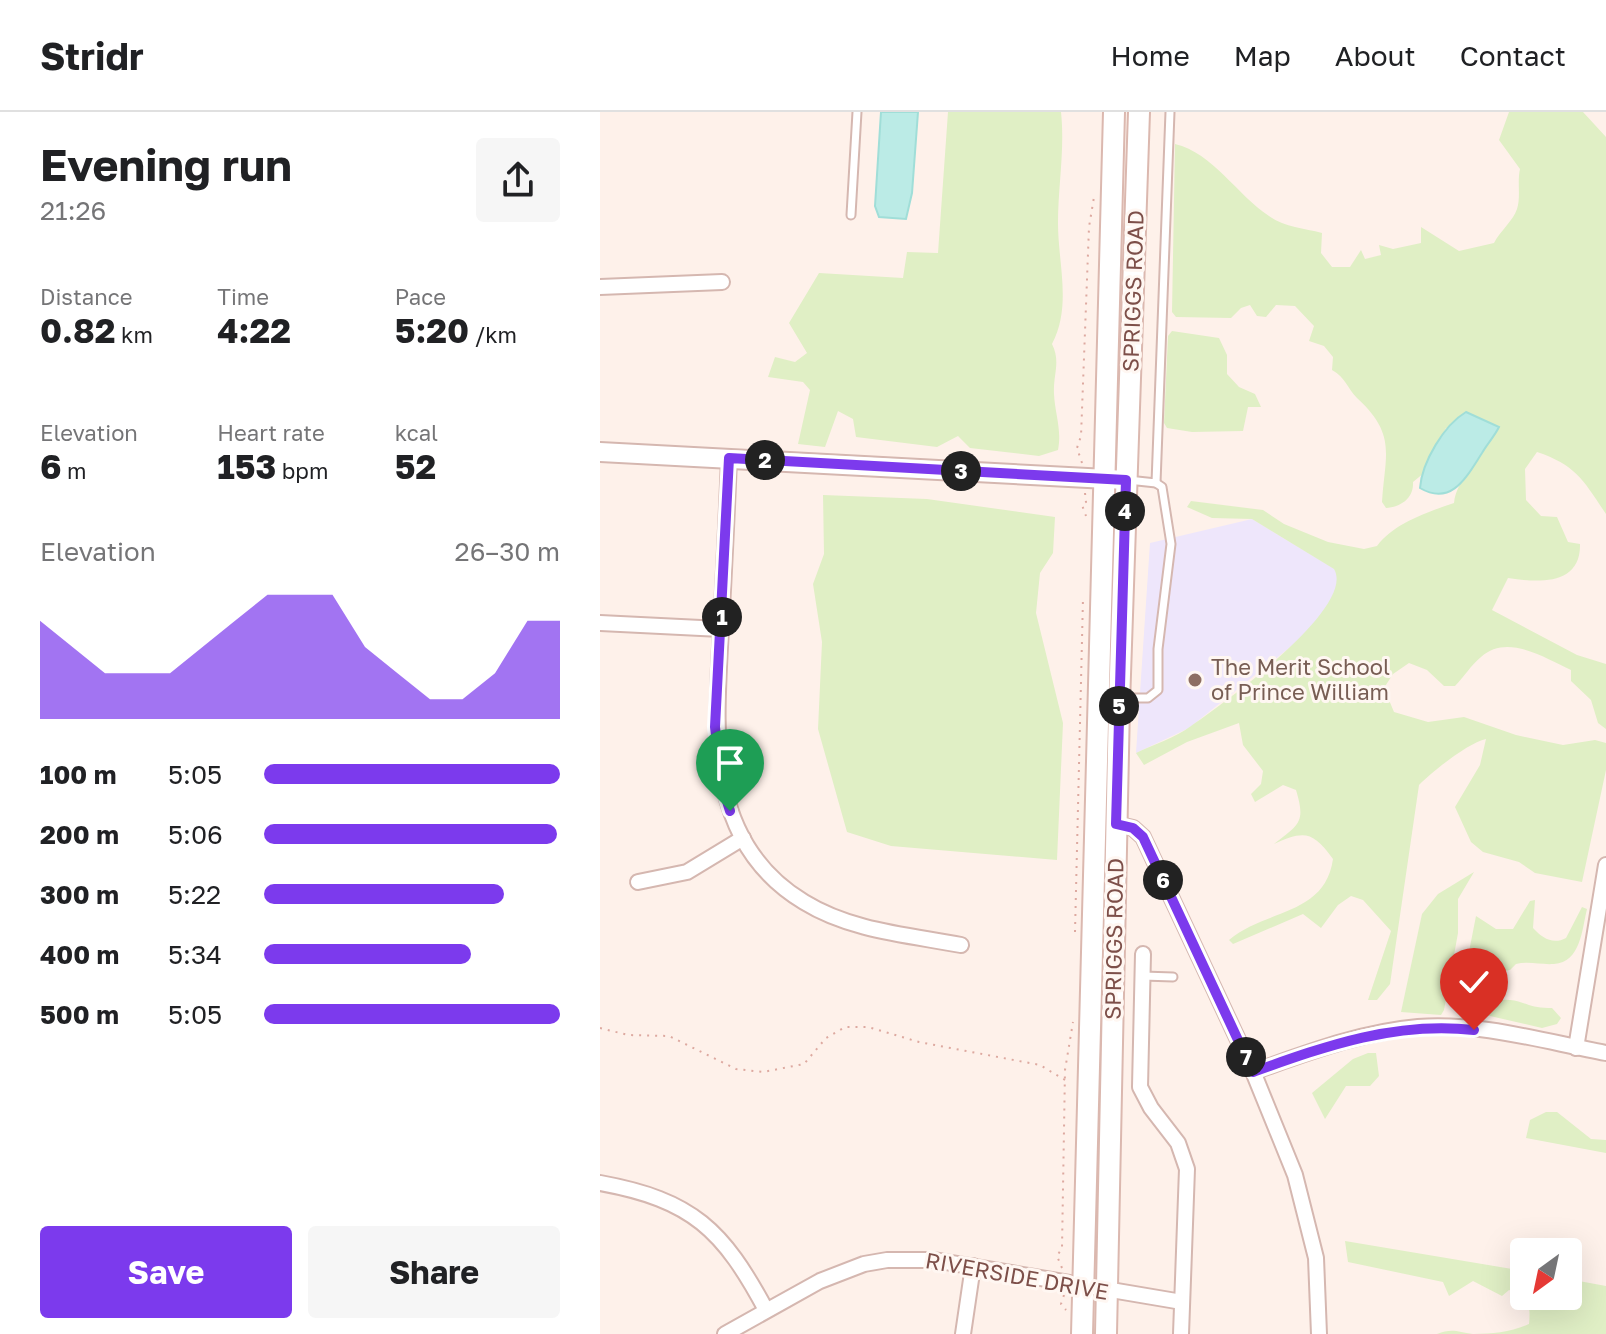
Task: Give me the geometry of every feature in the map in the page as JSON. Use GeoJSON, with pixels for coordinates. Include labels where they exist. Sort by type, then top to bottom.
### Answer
{"type":"FeatureCollection","features":[{"type":"Feature","properties":{"kind":"main road","name":"SPRIGGS ROAD"},"geometry":{"type":"LineString","coordinates":[[1082,1334],[1114,112]]}},
{"type":"Feature","properties":{"kind":"main road","name":"SPRIGGS ROAD"},"geometry":{"type":"LineString","coordinates":[[1106,1334],[1119,698],[1139,112]]}},
{"type":"Feature","properties":{"kind":"street"},"geometry":{"type":"LineString","coordinates":[[600,287],[722,282]]}},
{"type":"Feature","properties":{"kind":"street"},"geometry":{"type":"LineString","coordinates":[[600,452],[1126,480]]}},
{"type":"Feature","properties":{"kind":"street"},"geometry":{"type":"LineString","coordinates":[[729,458],[717,754],[722,785],[743,838],[767,872],[784,888],[823,913],[866,928],[961,945]]}},
{"type":"Feature","properties":{"kind":"street"},"geometry":{"type":"LineString","coordinates":[[600,623],[721,629]]}},
{"type":"Feature","properties":{"kind":"street"},"geometry":{"type":"LineString","coordinates":[[1116,824],[1139,832],[1253,1072],[1286,1152],[1307,1219],[1319,1283],[1319,1334]]}},
{"type":"Feature","properties":{"kind":"street"},"geometry":{"type":"LineString","coordinates":[[638,882],[687,872],[743,838]]}},
{"type":"Feature","properties":{"kind":"street"},"geometry":{"type":"LineString","coordinates":[[1576,1048],[1606,865]]}},
{"type":"Feature","properties":{"kind":"street"},"geometry":{"type":"LineString","coordinates":[[1143,954],[1140,1087],[1151,1108],[1178,1143],[1187,1169],[1181,1334]]}},
{"type":"Feature","properties":{"kind":"street"},"geometry":{"type":"LineString","coordinates":[[1253,1072],[1358,1037],[1419,1027],[1474,1030],[1606,1053]]}},
{"type":"Feature","properties":{"kind":"street"},"geometry":{"type":"LineString","coordinates":[[600,1183],[647,1193],[672,1204],[712,1229],[741,1263],[766,1310]]}},
{"type":"Feature","properties":{"kind":"street","name":"RIVERSIDE DRIVE"},"geometry":{"type":"LineString","coordinates":[[725,1334],[820,1281],[864,1264],[915,1258],[1182,1302]]}},
{"type":"Feature","properties":{"kind":"street"},"geometry":{"type":"LineString","coordinates":[[963,1334],[973,1266]]}},
{"type":"Feature","properties":{"kind":"lane"},"geometry":{"type":"LineString","coordinates":[[851,215],[857,112]]}},
{"type":"Feature","properties":{"kind":"lane"},"geometry":{"type":"LineString","coordinates":[[1156,483],[1170,112]]}},
{"type":"Feature","properties":{"kind":"lane"},"geometry":{"type":"LineString","coordinates":[[1119,698],[1148,698],[1158,690],[1158,649],[1171,544],[1162,487],[1156,483],[1126,480]]}},
{"type":"Feature","properties":{"kind":"lane"},"geometry":{"type":"LineString","coordinates":[[1142,976],[1173,977]]}},
{"type":"Feature","properties":{"kind":"path"},"geometry":{"type":"LineString","coordinates":[[1081,451],[1077,448],[1081,436],[1089,227],[1097,185]]}},
{"type":"Feature","properties":{"kind":"path"},"geometry":{"type":"LineString","coordinates":[[1085,528],[1082,505],[1086,502]]}},
{"type":"Feature","properties":{"kind":"path"},"geometry":{"type":"LineString","coordinates":[[1075,940],[1083,596]]}},
{"type":"Feature","properties":{"kind":"path"},"geometry":{"type":"LineString","coordinates":[[1061,1259],[1057,1256],[1062,1248],[1065,1081],[1073,1017]]}},
{"type":"Feature","properties":{"kind":"path"},"geometry":{"type":"LineString","coordinates":[[600,1028],[628,1035],[669,1036],[736,1069],[763,1072],[804,1064],[826,1038],[845,1027],[868,1027],[919,1042],[1040,1065],[1065,1081],[1087,1088]]}},
{"type":"Feature","properties":{"kind":"shaded area","name":"The Merit School of Prince William"},"geometry":{"type":"Polygon","coordinates":[[[1252,519],[1348,577],[1309,632],[1189,728],[1136,753],[1150,543],[1252,519]]]}},
{"type":"Feature","properties":{"kind":"green space"},"geometry":{"type":"Polygon","coordinates":[[[948,112],[1061,112],[1058,223],[1063,300],[1058,330],[1052,344],[1056,362],[1054,394],[1059,429],[1058,450],[1039,456],[970,448],[958,436],[937,447],[856,437],[853,419],[838,411],[825,447],[798,444],[810,390],[803,382],[768,377],[775,357],[795,362],[807,353],[789,323],[819,273],[903,278],[907,252],[938,253],[948,112]]]}},
{"type":"Feature","properties":{"kind":"green space"},"geometry":{"type":"Polygon","coordinates":[[[1509,112],[1583,112],[1606,137],[1606,514],[1578,476],[1561,463],[1537,452],[1525,469],[1526,500],[1541,516],[1557,517],[1568,542],[1580,544],[1578,557],[1574,567],[1556,578],[1532,581],[1508,578],[1492,610],[1577,655],[1606,664],[1606,729],[1598,723],[1591,700],[1571,681],[1571,670],[1538,654],[1514,647],[1491,650],[1477,660],[1455,686],[1444,686],[1427,670],[1409,663],[1393,674],[1384,688],[1394,712],[1428,722],[1464,717],[1516,735],[1563,745],[1595,740],[1606,743],[1606,770],[1582,882],[1535,873],[1519,862],[1483,852],[1471,842],[1455,807],[1480,765],[1486,739],[1442,765],[1419,785],[1390,984],[1377,1000],[1368,1000],[1391,931],[1363,900],[1351,896],[1338,905],[1321,928],[1303,914],[1233,944],[1229,940],[1259,922],[1306,902],[1328,878],[1333,859],[1320,843],[1307,836],[1293,836],[1274,844],[1298,822],[1300,810],[1296,790],[1283,785],[1255,802],[1251,794],[1261,784],[1263,771],[1243,745],[1239,723],[1187,742],[1144,765],[1136,753],[1185,730],[1255,677],[1307,630],[1326,607],[1336,586],[1334,569],[1252,519],[1212,518],[1187,507],[1191,501],[1263,510],[1284,524],[1328,542],[1364,549],[1377,546],[1402,525],[1454,503],[1460,484],[1499,427],[1446,428],[1424,473],[1413,482],[1409,497],[1397,506],[1386,508],[1382,502],[1386,446],[1378,423],[1332,370],[1333,357],[1324,346],[1309,341],[1314,326],[1295,306],[1276,305],[1266,317],[1257,316],[1250,305],[1241,308],[1231,318],[1176,317],[1172,312],[1175,144],[1213,165],[1275,220],[1322,233],[1321,253],[1332,267],[1350,267],[1361,250],[1365,259],[1381,255],[1379,245],[1393,249],[1421,243],[1421,227],[1459,251],[1494,243],[1515,213],[1519,200],[1520,169],[1499,140],[1509,112]]]}},
{"type":"Feature","properties":{"kind":"green space"},"geometry":{"type":"Polygon","coordinates":[[[1172,331],[1219,338],[1227,355],[1227,374],[1239,387],[1255,394],[1261,407],[1248,407],[1243,431],[1192,432],[1167,428],[1164,423],[1168,336],[1172,331]]]}},
{"type":"Feature","properties":{"kind":"green space"},"geometry":{"type":"Polygon","coordinates":[[[823,495],[927,499],[1055,517],[1053,553],[1040,573],[1036,613],[1063,723],[1057,860],[891,846],[847,832],[818,729],[822,642],[813,584],[824,554],[823,495]]]}},
{"type":"Feature","properties":{"kind":"green space"},"geometry":{"type":"Polygon","coordinates":[[[1474,872],[1458,899],[1458,933],[1444,1010],[1441,1015],[1401,1012],[1422,914],[1438,894],[1474,872]]]}},
{"type":"Feature","properties":{"kind":"green space"},"geometry":{"type":"Polygon","coordinates":[[[1535,900],[1533,928],[1552,941],[1566,938],[1582,907],[1587,909],[1575,951],[1563,962],[1516,964],[1510,970],[1474,977],[1475,986],[1485,999],[1552,1008],[1561,1018],[1557,1024],[1542,1028],[1477,1013],[1457,1013],[1476,916],[1496,929],[1513,929],[1530,901],[1535,900]]]}},
{"type":"Feature","properties":{"kind":"green space"},"geometry":{"type":"Polygon","coordinates":[[[1376,1053],[1379,1076],[1370,1086],[1346,1086],[1325,1119],[1312,1093],[1353,1059],[1376,1053]]]}},
{"type":"Feature","properties":{"kind":"green space"},"geometry":{"type":"Polygon","coordinates":[[[1546,1112],[1557,1112],[1591,1139],[1606,1140],[1606,1153],[1526,1138],[1530,1120],[1546,1112]]]}},
{"type":"Feature","properties":{"kind":"green space"},"geometry":{"type":"Polygon","coordinates":[[[1345,1241],[1510,1269],[1510,1291],[1502,1296],[1473,1281],[1449,1296],[1443,1282],[1348,1262],[1345,1241]]]}},
{"type":"Feature","properties":{"kind":"green space"},"geometry":{"type":"Polygon","coordinates":[[[1582,1282],[1606,1286],[1606,1334],[1473,1334],[1502,1332],[1529,1324],[1529,1311],[1582,1310],[1582,1282]]]}},
{"type":"Feature","properties":{"kind":"green space"},"geometry":{"type":"Polygon","coordinates":[[[1451,1331],[1473,1334],[1437,1334],[1451,1331]]]}},
{"type":"Feature","properties":{"kind":"water"},"geometry":{"type":"Polygon","coordinates":[[[881,112],[918,112],[912,193],[906,219],[879,217],[875,206],[881,112]]]}},
{"type":"Feature","properties":{"kind":"water"},"geometry":{"type":"Polygon","coordinates":[[[1466,412],[1499,427],[1457,486],[1441,494],[1420,488],[1425,467],[1436,445],[1450,426],[1466,412]]]}},
{"type":"Feature","properties":{"kind":"place","name":"The Merit School of Prince William"},"geometry":{"type":"Point","coordinates":[1195,680]}},
{"type":"Feature","properties":{"kind":"route"},"geometry":{"type":"LineString","coordinates":[[730,811],[722,785],[715,727],[729,458],[1126,480],[1116,824],[1133,828],[1143,837],[1253,1072],[1358,1037],[1394,1030],[1419,1027],[1474,1030]]}}]}
